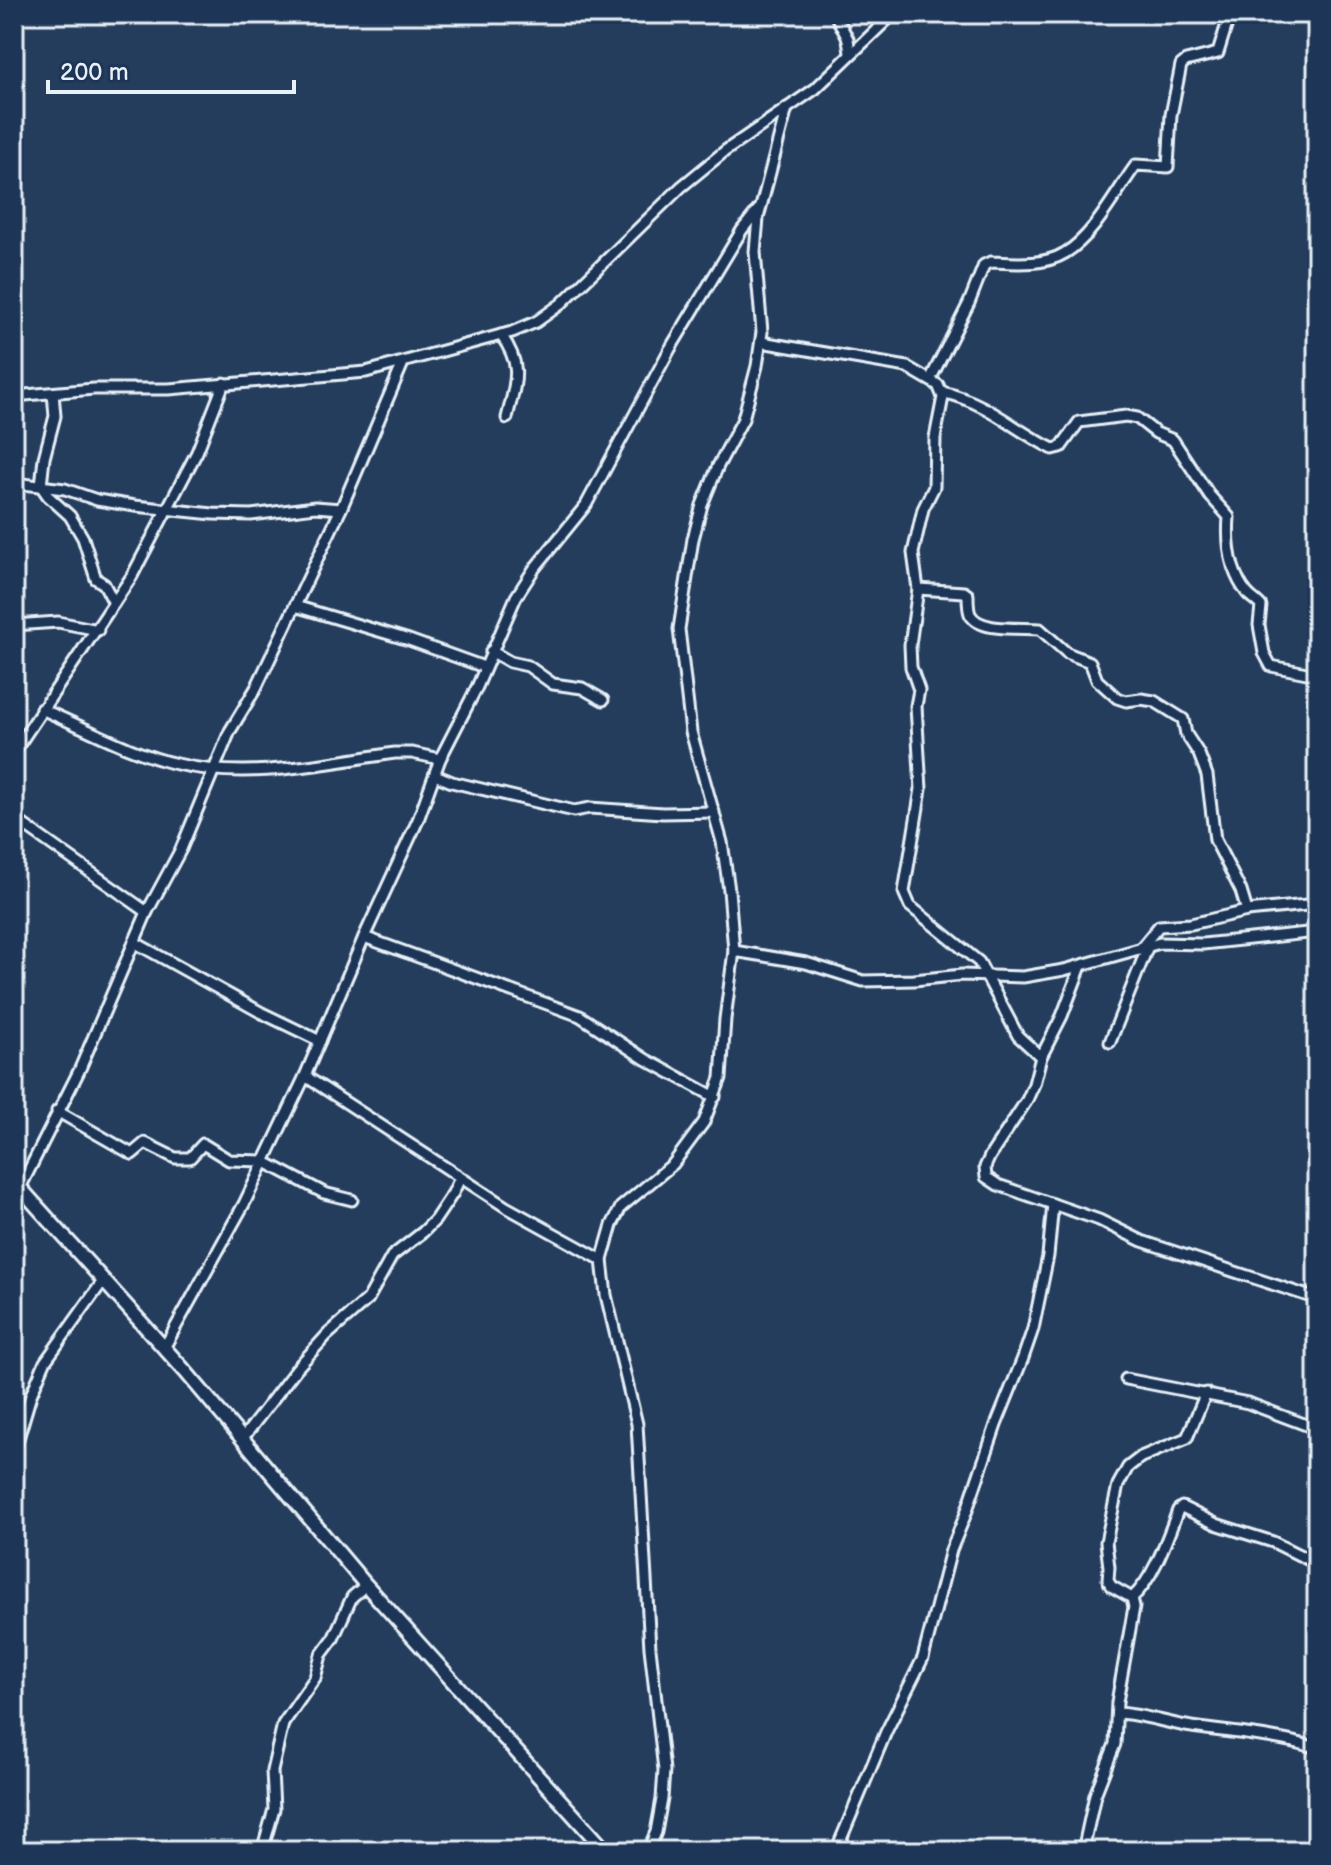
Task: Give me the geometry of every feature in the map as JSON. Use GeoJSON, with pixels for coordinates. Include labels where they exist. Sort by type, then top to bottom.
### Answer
{"type":"FeatureCollection","features":[{"type":"Feature","properties":{"kind":"main road"},"geometry":{"type":"LineString","coordinates":[[17,1184],[243,1438],[366,1585],[606,1851]]}},
{"type":"Feature","properties":{"kind":"street"},"geometry":{"type":"LineString","coordinates":[[835,14],[848,39],[850,53]]}},
{"type":"Feature","properties":{"kind":"street"},"geometry":{"type":"LineString","coordinates":[[14,396],[94,389],[169,389],[366,372],[501,335],[536,322],[561,304],[681,187],[725,151],[815,89],[893,14]]}},
{"type":"Feature","properties":{"kind":"street"},"geometry":{"type":"LineString","coordinates":[[930,380],[969,303],[984,265],[991,262],[1026,263],[1061,255],[1090,229],[1136,165],[1168,167],[1178,71],[1186,61],[1218,53],[1230,14]]}},
{"type":"Feature","properties":{"kind":"street"},"geometry":{"type":"LineString","coordinates":[[648,1851],[658,1821],[664,1770],[650,1648],[637,1424],[606,1295],[602,1260],[621,1207],[673,1164],[704,1122],[721,1078],[734,951],[727,865],[693,742],[679,629],[693,539],[702,505],[743,419],[761,342],[755,252],[760,206],[787,108]]}},
{"type":"Feature","properties":{"kind":"street"},"geometry":{"type":"LineString","coordinates":[[164,1348],[244,1204],[305,1076],[418,820],[440,759],[516,597],[534,569],[586,505],[670,349],[760,206]]}},
{"type":"Feature","properties":{"kind":"street"},"geometry":{"type":"LineString","coordinates":[[501,335],[512,350],[517,370],[507,418]]}},
{"type":"Feature","properties":{"kind":"street"},"geometry":{"type":"LineString","coordinates":[[761,342],[907,367],[930,380],[942,392],[983,405],[1053,449],[1061,447],[1079,422],[1119,416],[1137,418],[1156,433],[1173,440],[1210,496],[1229,517],[1227,533],[1231,561],[1248,595],[1261,606],[1259,625],[1267,659],[1274,668],[1317,675]]}},
{"type":"Feature","properties":{"kind":"street"},"geometry":{"type":"LineString","coordinates":[[17,1184],[79,1071],[147,912],[181,849],[230,731],[256,688],[341,509],[403,363]]}},
{"type":"Feature","properties":{"kind":"street"},"geometry":{"type":"LineString","coordinates":[[14,752],[132,576],[197,452],[224,383]]}},
{"type":"Feature","properties":{"kind":"street"},"geometry":{"type":"LineString","coordinates":[[942,392],[944,404],[935,438],[934,487],[923,509],[913,553],[918,589],[910,645],[911,667],[919,690],[916,706],[921,789],[919,814],[905,874],[905,899],[968,952],[988,976],[1018,1036],[1041,1057]]}},
{"type":"Feature","properties":{"kind":"street"},"geometry":{"type":"LineString","coordinates":[[53,393],[55,416],[44,458],[41,486],[70,516],[87,546],[96,579],[104,584],[114,603]]}},
{"type":"Feature","properties":{"kind":"street"},"geometry":{"type":"LineString","coordinates":[[14,483],[74,491],[97,500],[251,515],[315,507],[341,509]]}},
{"type":"Feature","properties":{"kind":"street"},"geometry":{"type":"LineString","coordinates":[[918,589],[964,592],[968,595],[970,614],[980,623],[1040,629],[1067,653],[1092,663],[1097,680],[1117,698],[1150,700],[1181,716],[1186,734],[1199,754],[1207,775],[1215,840],[1241,891],[1247,911]]}},
{"type":"Feature","properties":{"kind":"street"},"geometry":{"type":"LineString","coordinates":[[295,606],[409,640],[484,667]]}},
{"type":"Feature","properties":{"kind":"street"},"geometry":{"type":"LineString","coordinates":[[14,625],[58,622],[98,630]]}},
{"type":"Feature","properties":{"kind":"street"},"geometry":{"type":"LineString","coordinates":[[491,651],[510,662],[528,666],[553,684],[582,688],[603,700]]}},
{"type":"Feature","properties":{"kind":"street"},"geometry":{"type":"LineString","coordinates":[[41,709],[173,764],[213,770],[288,769],[395,753],[440,759]]}},
{"type":"Feature","properties":{"kind":"street"},"geometry":{"type":"LineString","coordinates":[[435,775],[574,811],[590,808],[663,813],[714,812]]}},
{"type":"Feature","properties":{"kind":"street"},"geometry":{"type":"LineString","coordinates":[[14,818],[147,912]]}},
{"type":"Feature","properties":{"kind":"street"},"geometry":{"type":"LineString","coordinates":[[1110,1042],[1144,948],[1159,926],[1191,924],[1247,911],[1317,904]]}},
{"type":"Feature","properties":{"kind":"street"},"geometry":{"type":"LineString","coordinates":[[734,951],[806,963],[863,981],[962,975],[1023,977],[1081,966],[1160,943],[1203,944],[1317,932]]}},
{"type":"Feature","properties":{"kind":"street"},"geometry":{"type":"LineString","coordinates":[[364,937],[580,1016],[645,1059],[715,1097]]}},
{"type":"Feature","properties":{"kind":"street"},"geometry":{"type":"LineString","coordinates":[[134,942],[262,1013],[320,1041]]}},
{"type":"Feature","properties":{"kind":"street"},"geometry":{"type":"LineString","coordinates":[[1081,966],[1062,1016],[1041,1057],[1027,1100],[985,1167],[986,1177],[998,1185],[1099,1220],[1142,1241],[1317,1299]]}},
{"type":"Feature","properties":{"kind":"street"},"geometry":{"type":"LineString","coordinates":[[305,1076],[460,1178],[558,1238],[602,1260]]}},
{"type":"Feature","properties":{"kind":"street"},"geometry":{"type":"LineString","coordinates":[[57,1111],[132,1154],[145,1143],[175,1158],[190,1158],[203,1144],[229,1160],[263,1161],[324,1193],[352,1200]]}},
{"type":"Feature","properties":{"kind":"street"},"geometry":{"type":"LineString","coordinates":[[243,1438],[297,1368],[327,1335],[368,1299],[392,1256],[435,1220],[460,1178]]}},
{"type":"Feature","properties":{"kind":"street"},"geometry":{"type":"LineString","coordinates":[[836,1851],[886,1732],[923,1658],[951,1550],[1033,1329],[1048,1256],[1053,1204]]}},
{"type":"Feature","properties":{"kind":"street"},"geometry":{"type":"LineString","coordinates":[[14,1452],[31,1395],[45,1362],[103,1281]]}},
{"type":"Feature","properties":{"kind":"street"},"geometry":{"type":"LineString","coordinates":[[1126,1379],[1248,1403],[1317,1429]]}},
{"type":"Feature","properties":{"kind":"street"},"geometry":{"type":"LineString","coordinates":[[1083,1851],[1095,1795],[1115,1744],[1125,1650],[1134,1607],[1132,1598],[1111,1586],[1108,1580],[1106,1542],[1118,1485],[1128,1467],[1141,1457],[1187,1438],[1206,1393]]}},
{"type":"Feature","properties":{"kind":"street"},"geometry":{"type":"LineString","coordinates":[[1132,1598],[1148,1579],[1182,1507],[1216,1524],[1259,1537],[1317,1564]]}},
{"type":"Feature","properties":{"kind":"street"},"geometry":{"type":"LineString","coordinates":[[262,1851],[274,1809],[272,1771],[283,1724],[315,1678],[318,1661],[333,1639],[346,1606],[356,1592],[366,1585]]}},
{"type":"Feature","properties":{"kind":"street"},"geometry":{"type":"LineString","coordinates":[[1117,1713],[1289,1740],[1317,1748]]}}]}
